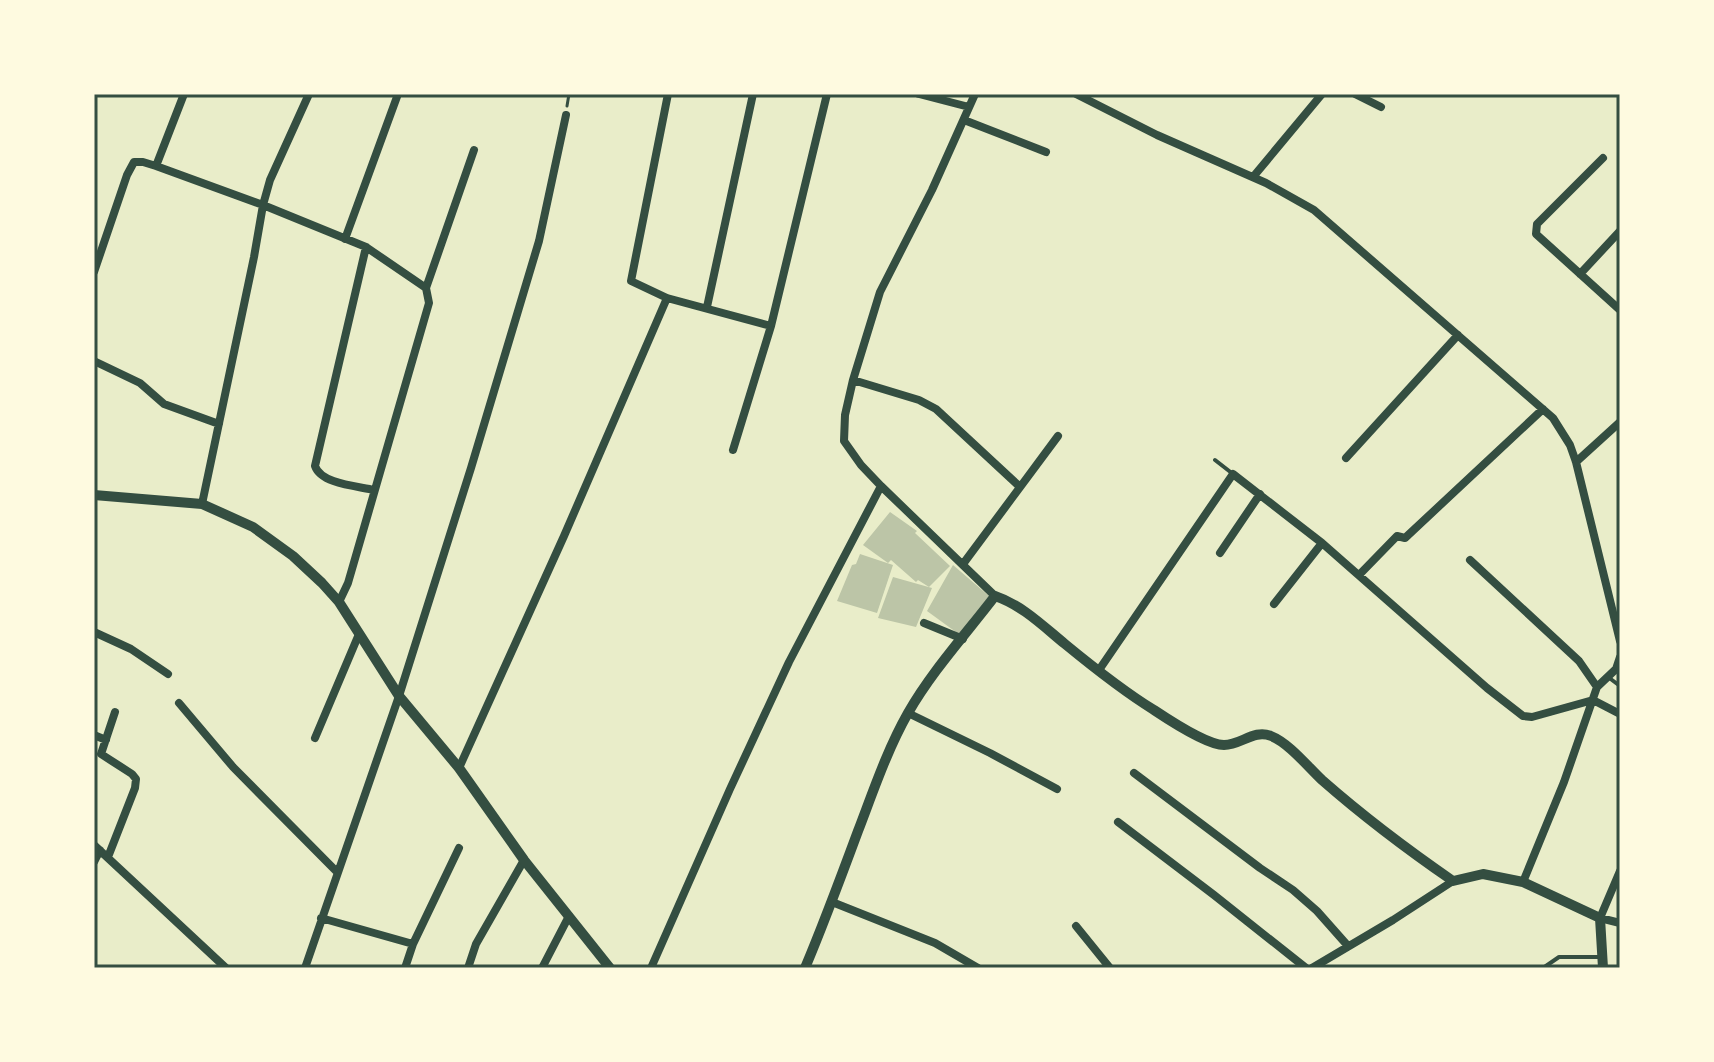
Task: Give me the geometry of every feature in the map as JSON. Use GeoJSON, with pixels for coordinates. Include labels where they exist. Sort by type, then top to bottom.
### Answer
{"type":"FeatureCollection","features":[{"type":"Feature","properties":{"kind":"street"},"geometry":{"type":"LineString","coordinates":[[156,166],[184,94]]}},
{"type":"Feature","properties":{"kind":"street"},"geometry":{"type":"LineString","coordinates":[[202,504],[263,205],[270,180],[309,94]]}},
{"type":"Feature","properties":{"kind":"street"},"geometry":{"type":"LineString","coordinates":[[345,239],[398,94]]}},
{"type":"Feature","properties":{"kind":"street"},"geometry":{"type":"LineString","coordinates":[[668,94],[631,281],[667,298],[771,326]]}},
{"type":"Feature","properties":{"kind":"street"},"geometry":{"type":"LineString","coordinates":[[707,307],[753,94]]}},
{"type":"Feature","properties":{"kind":"street"},"geometry":{"type":"LineString","coordinates":[[733,450],[771,326],[827,94]]}},
{"type":"Feature","properties":{"kind":"street"},"geometry":{"type":"LineString","coordinates":[[919,94],[969,107]]}},
{"type":"Feature","properties":{"kind":"street"},"geometry":{"type":"LineString","coordinates":[[975,94],[932,190],[880,292],[853,380],[845,415],[844,441],[881,486],[995,596],[1023,610],[1152,709],[1214,744],[1230,745],[1256,734],[1270,736],[1283,744],[1368,818],[1453,881]]}},
{"type":"Feature","properties":{"kind":"street"},"geometry":{"type":"LineString","coordinates":[[1253,177],[1322,94]]}},
{"type":"Feature","properties":{"kind":"street"},"geometry":{"type":"LineString","coordinates":[[1355,94],[1381,107]]}},
{"type":"Feature","properties":{"kind":"street"},"geometry":{"type":"LineString","coordinates":[[1078,95],[1157,135],[1253,177],[1324,216],[1543,409],[1562,430],[1576,462],[1620,641]]}},
{"type":"Feature","properties":{"kind":"street"},"geometry":{"type":"LineString","coordinates":[[305,968],[399,696],[471,468],[539,241],[566,115]]}},
{"type":"Feature","properties":{"kind":"street"},"geometry":{"type":"LineString","coordinates":[[964,120],[1046,152]]}},
{"type":"Feature","properties":{"kind":"street"},"geometry":{"type":"LineString","coordinates":[[339,602],[348,583],[429,303],[426,288],[474,150]]}},
{"type":"Feature","properties":{"kind":"street"},"geometry":{"type":"LineString","coordinates":[[1603,158],[1537,224],[1536,234],[1620,310]]}},
{"type":"Feature","properties":{"kind":"street"},"geometry":{"type":"LineString","coordinates":[[94,272],[131,166],[138,161],[263,205],[366,247],[426,288]]}},
{"type":"Feature","properties":{"kind":"street"},"geometry":{"type":"LineString","coordinates":[[1580,274],[1620,231]]}},
{"type":"Feature","properties":{"kind":"street"},"geometry":{"type":"LineString","coordinates":[[366,247],[315,466],[320,475],[327,479],[374,490]]}},
{"type":"Feature","properties":{"kind":"street"},"geometry":{"type":"LineString","coordinates":[[459,768],[667,298]]}},
{"type":"Feature","properties":{"kind":"street"},"geometry":{"type":"LineString","coordinates":[[1346,458],[1458,335]]}},
{"type":"Feature","properties":{"kind":"street"},"geometry":{"type":"LineString","coordinates":[[94,361],[140,383],[164,404],[219,424]]}},
{"type":"Feature","properties":{"kind":"street"},"geometry":{"type":"LineString","coordinates":[[853,380],[919,400],[936,409],[1019,486]]}},
{"type":"Feature","properties":{"kind":"street"},"geometry":{"type":"LineString","coordinates":[[1359,575],[1397,536],[1405,538],[1543,409]]}},
{"type":"Feature","properties":{"kind":"street"},"geometry":{"type":"LineString","coordinates":[[1576,462],[1620,422]]}},
{"type":"Feature","properties":{"kind":"street"},"geometry":{"type":"LineString","coordinates":[[963,564],[1058,436]]}},
{"type":"Feature","properties":{"kind":"street"},"geometry":{"type":"LineString","coordinates":[[1099,670],[1233,474],[1322,543],[1523,716],[1532,717],[1593,700],[1620,714]]}},
{"type":"Feature","properties":{"kind":"street"},"geometry":{"type":"LineString","coordinates":[[651,968],[789,662],[881,486]]}},
{"type":"Feature","properties":{"kind":"street"},"geometry":{"type":"LineString","coordinates":[[1220,553],[1260,494]]}},
{"type":"Feature","properties":{"kind":"street"},"geometry":{"type":"LineString","coordinates":[[94,495],[202,504],[253,527],[293,556],[339,602],[399,696],[459,768],[524,860],[610,968]]}},
{"type":"Feature","properties":{"kind":"street"},"geometry":{"type":"LineString","coordinates":[[1274,604],[1322,543]]}},
{"type":"Feature","properties":{"kind":"street"},"geometry":{"type":"LineString","coordinates":[[1470,560],[1579,661],[1597,687]]}},
{"type":"Feature","properties":{"kind":"street"},"geometry":{"type":"LineString","coordinates":[[805,968],[878,780],[908,713],[945,658],[995,596]]}},
{"type":"Feature","properties":{"kind":"street"},"geometry":{"type":"LineString","coordinates":[[924,623],[963,639]]}},
{"type":"Feature","properties":{"kind":"street"},"geometry":{"type":"LineString","coordinates":[[94,632],[131,649],[168,674]]}},
{"type":"Feature","properties":{"kind":"street"},"geometry":{"type":"LineString","coordinates":[[315,738],[359,634]]}},
{"type":"Feature","properties":{"kind":"street"},"geometry":{"type":"LineString","coordinates":[[1523,882],[1564,782],[1597,687],[1616,669],[1620,657]]}},
{"type":"Feature","properties":{"kind":"street"},"geometry":{"type":"LineString","coordinates":[[179,703],[233,767],[337,872]]}},
{"type":"Feature","properties":{"kind":"street"},"geometry":{"type":"LineString","coordinates":[[108,857],[136,779],[101,754],[115,712]]}},
{"type":"Feature","properties":{"kind":"street"},"geometry":{"type":"LineString","coordinates":[[908,713],[1057,789]]}},
{"type":"Feature","properties":{"kind":"street"},"geometry":{"type":"LineString","coordinates":[[94,735],[106,740]]}},
{"type":"Feature","properties":{"kind":"street"},"geometry":{"type":"LineString","coordinates":[[1134,773],[1293,890],[1317,911],[1348,946]]}},
{"type":"Feature","properties":{"kind":"street"},"geometry":{"type":"LineString","coordinates":[[1118,822],[1306,968]]}},
{"type":"Feature","properties":{"kind":"street"},"geometry":{"type":"LineString","coordinates":[[97,847],[226,968]]}},
{"type":"Feature","properties":{"kind":"street"},"geometry":{"type":"LineString","coordinates":[[94,862],[97,847]]}},
{"type":"Feature","properties":{"kind":"street"},"geometry":{"type":"LineString","coordinates":[[405,968],[413,944],[459,848]]}},
{"type":"Feature","properties":{"kind":"street"},"geometry":{"type":"LineString","coordinates":[[468,968],[476,944],[524,860]]}},
{"type":"Feature","properties":{"kind":"street"},"geometry":{"type":"LineString","coordinates":[[1603,962],[1600,918],[1620,871]]}},
{"type":"Feature","properties":{"kind":"street"},"geometry":{"type":"LineString","coordinates":[[1312,968],[1453,881],[1483,874],[1523,882],[1600,918],[1620,923]]}},
{"type":"Feature","properties":{"kind":"street"},"geometry":{"type":"LineString","coordinates":[[832,902],[935,943],[978,968]]}},
{"type":"Feature","properties":{"kind":"street"},"geometry":{"type":"LineString","coordinates":[[542,968],[569,916]]}},
{"type":"Feature","properties":{"kind":"street"},"geometry":{"type":"LineString","coordinates":[[321,918],[413,944]]}},
{"type":"Feature","properties":{"kind":"street"},"geometry":{"type":"LineString","coordinates":[[1076,926],[1110,968]]}},
{"type":"Feature","properties":{"kind":"lane"},"geometry":{"type":"LineString","coordinates":[[1215,460],[1233,474]]}},
{"type":"Feature","properties":{"kind":"lane"},"geometry":{"type":"LineString","coordinates":[[1608,677],[1620,686]]}},
{"type":"Feature","properties":{"kind":"lane"},"geometry":{"type":"LineString","coordinates":[[1543,968],[1559,957],[1603,962]]}},
{"type":"Feature","properties":{"kind":"building"},"geometry":{"type":"Polygon","coordinates":[[[890,512],[917,531],[915,533],[950,566],[929,587],[918,580],[916,582],[891,560],[888,563],[863,545],[890,512]]]}},
{"type":"Feature","properties":{"kind":"building"},"geometry":{"type":"Polygon","coordinates":[[[860,554],[893,565],[877,613],[837,601],[860,554]]]}},
{"type":"Feature","properties":{"kind":"building"},"geometry":{"type":"Polygon","coordinates":[[[953,565],[989,596],[960,635],[927,611],[953,565]]]}},
{"type":"Feature","properties":{"kind":"building"},"geometry":{"type":"Polygon","coordinates":[[[893,577],[932,588],[916,627],[878,618],[893,577]]]}}]}
